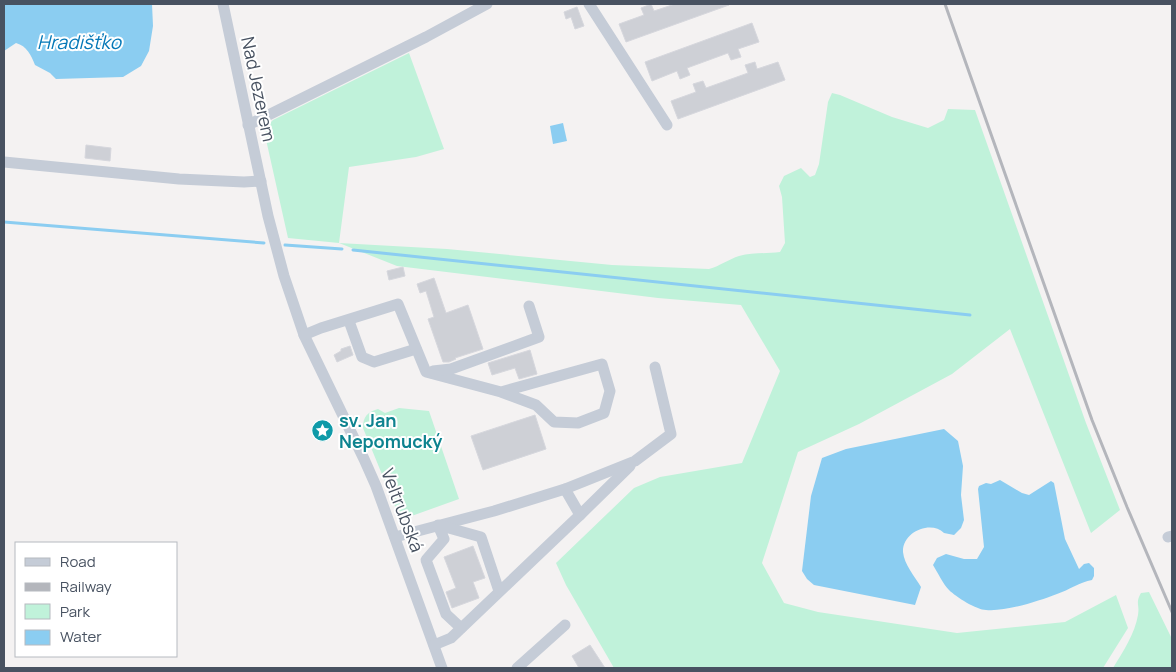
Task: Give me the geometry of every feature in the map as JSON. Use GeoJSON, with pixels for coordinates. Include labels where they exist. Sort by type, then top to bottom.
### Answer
{"type":"FeatureCollection","features":[{"type":"Feature","properties":{"kind":"street","name":"Nad Jezerem"},"geometry":{"type":"LineString","coordinates":[[223,4],[260,182],[278,256]]}},
{"type":"Feature","properties":{"kind":"street"},"geometry":{"type":"LineString","coordinates":[[248,125],[426,37],[487,4]]}},
{"type":"Feature","properties":{"kind":"street"},"geometry":{"type":"LineString","coordinates":[[589,4],[667,124]]}},
{"type":"Feature","properties":{"kind":"street"},"geometry":{"type":"LineString","coordinates":[[4,162],[180,179],[260,182]]}},
{"type":"Feature","properties":{"kind":"street","name":"Veltrubská"},"geometry":{"type":"LineString","coordinates":[[278,256],[304,335],[364,459],[395,537],[442,668]]}},
{"type":"Feature","properties":{"kind":"street"},"geometry":{"type":"LineString","coordinates":[[304,335],[398,304],[426,372]]}},
{"type":"Feature","properties":{"kind":"street"},"geometry":{"type":"LineString","coordinates":[[426,372],[450,369],[539,337],[529,306]]}},
{"type":"Feature","properties":{"kind":"street"},"geometry":{"type":"LineString","coordinates":[[349,320],[362,357],[374,362],[416,348]]}},
{"type":"Feature","properties":{"kind":"street"},"geometry":{"type":"LineString","coordinates":[[426,372],[500,392],[536,405],[554,422],[578,424],[604,413],[610,391],[602,364],[500,392]]}},
{"type":"Feature","properties":{"kind":"street"},"geometry":{"type":"LineString","coordinates":[[434,645],[451,638],[635,461],[671,434],[655,366]]}},
{"type":"Feature","properties":{"kind":"street"},"geometry":{"type":"LineString","coordinates":[[395,537],[494,511],[566,489],[635,461]]}},
{"type":"Feature","properties":{"kind":"street"},"geometry":{"type":"LineString","coordinates":[[566,489],[580,515]]}},
{"type":"Feature","properties":{"kind":"street"},"geometry":{"type":"LineString","coordinates":[[438,525],[481,537],[499,591]]}},
{"type":"Feature","properties":{"kind":"street"},"geometry":{"type":"LineString","coordinates":[[438,525],[444,539],[426,560],[446,614],[461,628]]}},
{"type":"Feature","properties":{"kind":"street"},"geometry":{"type":"LineString","coordinates":[[517,668],[565,625]]}},
{"type":"Feature","properties":{"kind":"green space"},"geometry":{"type":"Polygon","coordinates":[[[409,53],[444,149],[416,157],[349,167],[339,243],[288,238],[265,135],[267,126],[273,120],[409,53]]]}},
{"type":"Feature","properties":{"kind":"green space"},"geometry":{"type":"Polygon","coordinates":[[[832,93],[892,117],[928,128],[944,120],[948,109],[975,110],[1086,423],[1120,510],[1091,533],[1010,329],[952,374],[859,424],[798,452],[762,563],[784,603],[818,612],[957,633],[1065,622],[1116,595],[1128,628],[1103,668],[614,668],[566,585],[556,563],[634,488],[660,477],[742,463],[780,371],[741,305],[658,298],[397,266],[339,243],[447,249],[612,265],[709,269],[739,256],[780,252],[785,243],[782,197],[779,186],[784,176],[801,168],[810,177],[815,175],[819,164],[828,102],[832,93]]]}},
{"type":"Feature","properties":{"kind":"green space"},"geometry":{"type":"Polygon","coordinates":[[[399,408],[429,411],[459,499],[406,518],[397,511],[363,428],[366,416],[371,412],[378,409],[385,413],[399,408]]]}},
{"type":"Feature","properties":{"kind":"green space"},"geometry":{"type":"Polygon","coordinates":[[[1149,592],[1172,639],[1172,668],[1113,668],[1134,629],[1138,615],[1139,596],[1141,593],[1149,592]]]}},
{"type":"Feature","properties":{"kind":"water","name":"Hradišťko"},"geometry":{"type":"Polygon","coordinates":[[[4,4],[152,4],[153,26],[149,51],[141,66],[123,77],[56,79],[50,73],[35,65],[28,51],[20,44],[16,43],[4,51],[4,4]]]}},
{"type":"Feature","properties":{"kind":"water"},"geometry":{"type":"Polygon","coordinates":[[[563,123],[567,141],[553,144],[550,126],[563,123]]]}},
{"type":"Feature","properties":{"kind":"water"},"geometry":{"type":"Polygon","coordinates":[[[944,429],[958,441],[963,466],[961,495],[964,520],[961,528],[954,535],[944,533],[938,529],[925,528],[918,530],[907,539],[904,545],[904,557],[921,587],[915,605],[814,585],[807,579],[802,571],[811,496],[822,458],[846,449],[944,429]]]}},
{"type":"Feature","properties":{"kind":"water"},"geometry":{"type":"Polygon","coordinates":[[[1000,480],[1029,495],[1051,481],[1054,483],[1065,539],[1079,569],[1084,564],[1089,563],[1094,568],[1092,580],[1032,603],[994,610],[972,606],[949,590],[933,565],[937,558],[946,554],[964,559],[977,559],[984,547],[978,489],[979,486],[986,483],[991,484],[1000,480]]]}},
{"type":"Feature","properties":{"kind":"building"},"geometry":{"type":"Polygon","coordinates":[[[651,4],[654,11],[675,4],[729,5],[626,42],[619,24],[644,15],[641,8],[651,4]]]}},
{"type":"Feature","properties":{"kind":"building"},"geometry":{"type":"Polygon","coordinates":[[[577,7],[584,26],[575,29],[571,17],[566,19],[564,12],[577,7]]]}},
{"type":"Feature","properties":{"kind":"building"},"geometry":{"type":"Polygon","coordinates":[[[752,23],[759,42],[738,49],[741,57],[731,60],[728,53],[687,68],[690,75],[680,79],[677,71],[652,81],[645,62],[752,23]]]}},
{"type":"Feature","properties":{"kind":"building"},"geometry":{"type":"Polygon","coordinates":[[[755,62],[757,69],[778,62],[785,80],[678,119],[671,101],[696,92],[693,84],[703,81],[706,88],[748,73],[745,65],[755,62]]]}},
{"type":"Feature","properties":{"kind":"building"},"geometry":{"type":"Polygon","coordinates":[[[86,145],[111,148],[110,161],[85,158],[86,145]]]}},
{"type":"Feature","properties":{"kind":"building"},"geometry":{"type":"Polygon","coordinates":[[[403,267],[405,276],[389,280],[387,271],[403,267]]]}},
{"type":"Feature","properties":{"kind":"building"},"geometry":{"type":"Polygon","coordinates":[[[434,278],[446,313],[468,305],[483,349],[455,358],[449,362],[443,362],[428,319],[434,317],[426,291],[420,293],[417,284],[434,278]]]}},
{"type":"Feature","properties":{"kind":"building"},"geometry":{"type":"Polygon","coordinates":[[[350,346],[353,355],[337,362],[334,355],[341,351],[341,349],[350,346]]]}},
{"type":"Feature","properties":{"kind":"building"},"geometry":{"type":"Polygon","coordinates":[[[530,350],[537,374],[519,379],[515,368],[492,375],[488,363],[530,350]]]}},
{"type":"Feature","properties":{"kind":"building"},"geometry":{"type":"Polygon","coordinates":[[[535,415],[546,449],[483,470],[471,436],[535,415]]]}},
{"type":"Feature","properties":{"kind":"building"},"geometry":{"type":"Polygon","coordinates":[[[473,546],[485,578],[473,582],[479,598],[452,608],[446,592],[456,588],[444,557],[473,546]]]}},
{"type":"Feature","properties":{"kind":"building"},"geometry":{"type":"Polygon","coordinates":[[[590,645],[605,668],[579,668],[572,656],[590,645]]]}},
{"type":"Feature","properties":{"kind":"waterway"},"geometry":{"type":"LineString","coordinates":[[4,222],[264,243]]}},
{"type":"Feature","properties":{"kind":"waterway"},"geometry":{"type":"LineString","coordinates":[[285,245],[342,249]]}},
{"type":"Feature","properties":{"kind":"waterway"},"geometry":{"type":"LineString","coordinates":[[353,250],[970,315]]}},
{"type":"Feature","properties":{"kind":"railway"},"geometry":{"type":"LineString","coordinates":[[945,4],[1092,420],[1172,612]]}},
{"type":"Feature","properties":{"kind":"place","name":"sv. Jan Nepomucký"},"geometry":{"type":"Point","coordinates":[323,430]}}]}
